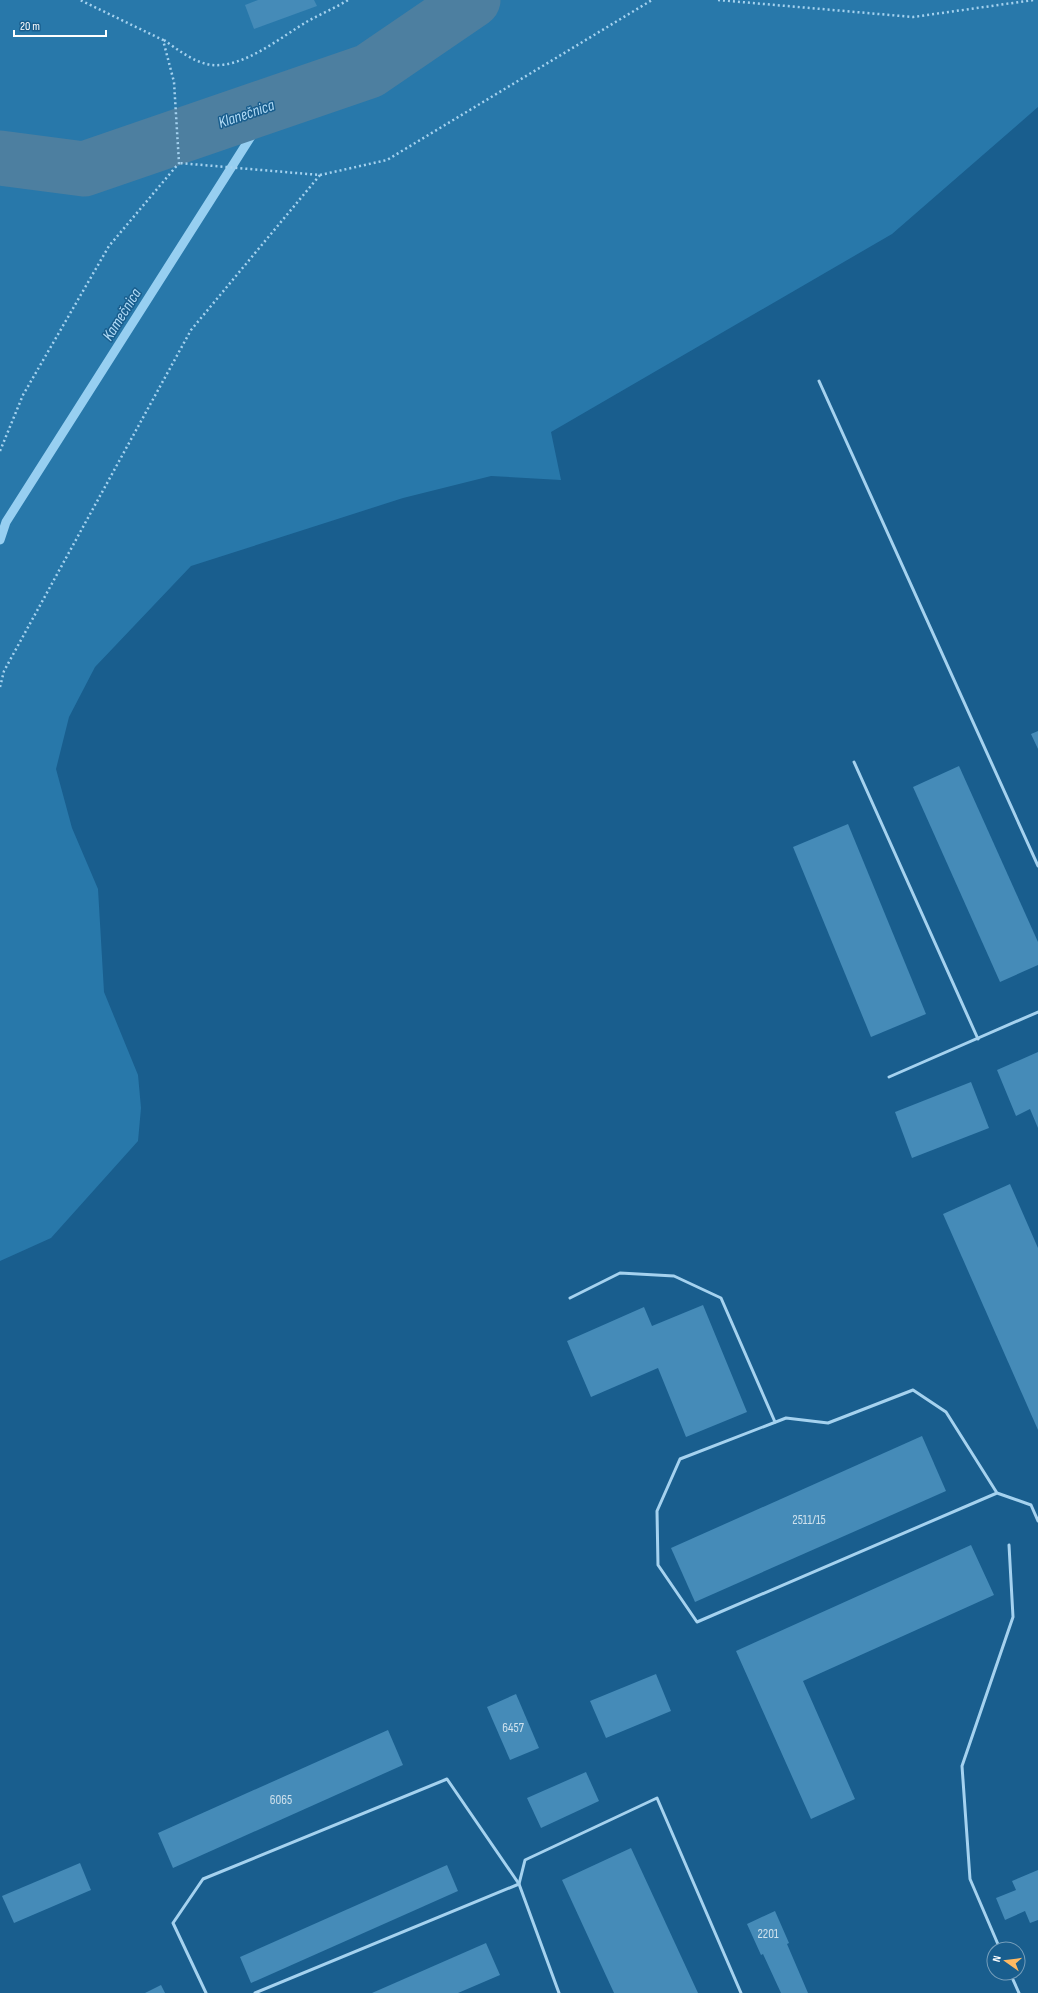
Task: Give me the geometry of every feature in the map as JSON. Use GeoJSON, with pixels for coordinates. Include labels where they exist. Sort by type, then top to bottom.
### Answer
{"type":"FeatureCollection","features":[{"type":"Feature","properties":{"kind":"lane"},"geometry":{"type":"LineString","coordinates":[[819,381],[1038,866]]}},
{"type":"Feature","properties":{"kind":"lane"},"geometry":{"type":"LineString","coordinates":[[854,762],[978,1039]]}},
{"type":"Feature","properties":{"kind":"lane"},"geometry":{"type":"LineString","coordinates":[[889,1077],[1038,1012]]}},
{"type":"Feature","properties":{"kind":"lane"},"geometry":{"type":"LineString","coordinates":[[570,1298],[620,1274],[674,1276],[721,1298],[775,1422]]}},
{"type":"Feature","properties":{"kind":"lane"},"geometry":{"type":"LineString","coordinates":[[997,1494],[698,1622],[658,1564],[657,1511],[680,1459],[786,1418],[828,1423],[913,1390],[946,1412],[997,1494],[1031,1505],[1038,1521]]}},
{"type":"Feature","properties":{"kind":"lane"},"geometry":{"type":"LineString","coordinates":[[997,1941],[970,1879],[962,1766],[1013,1617],[1009,1545]]}},
{"type":"Feature","properties":{"kind":"lane"},"geometry":{"type":"LineString","coordinates":[[206,1993],[173,1923],[203,1880],[447,1779],[519,1884],[559,1993]]}},
{"type":"Feature","properties":{"kind":"lane"},"geometry":{"type":"LineString","coordinates":[[519,1884],[525,1860],[657,1798],[741,1993]]}},
{"type":"Feature","properties":{"kind":"lane"},"geometry":{"type":"LineString","coordinates":[[255,1993],[519,1884]]}},
{"type":"Feature","properties":{"kind":"lane"},"geometry":{"type":"LineString","coordinates":[[1014,1981],[1019,1993]]}},
{"type":"Feature","properties":{"kind":"path"},"geometry":{"type":"LineString","coordinates":[[80,0],[163,40],[187,56],[212,65],[235,63],[256,53],[310,20],[348,0]]}},
{"type":"Feature","properties":{"kind":"path"},"geometry":{"type":"LineString","coordinates":[[179,163],[320,175],[387,160],[652,0]]}},
{"type":"Feature","properties":{"kind":"path"},"geometry":{"type":"LineString","coordinates":[[718,0],[913,17],[1034,0]]}},
{"type":"Feature","properties":{"kind":"path"},"geometry":{"type":"LineString","coordinates":[[0,451],[23,395],[109,246],[179,163],[174,82],[163,40]]}},
{"type":"Feature","properties":{"kind":"path"},"geometry":{"type":"LineString","coordinates":[[0,687],[4,671],[191,330],[320,175]]}},
{"type":"Feature","properties":{"kind":"shaded area"},"geometry":{"type":"Polygon","coordinates":[[[0,0],[1038,0],[1038,107],[892,234],[551,432],[561,480],[491,476],[403,498],[191,566],[95,667],[69,717],[56,769],[72,828],[98,889],[104,992],[138,1075],[141,1108],[138,1141],[51,1238],[0,1261],[0,0]]]}},
{"type":"Feature","properties":{"kind":"building"},"geometry":{"type":"Polygon","coordinates":[[[258,0],[314,0],[317,6],[254,29],[245,5],[258,0]]]}},
{"type":"Feature","properties":{"kind":"building"},"geometry":{"type":"Polygon","coordinates":[[[1038,731],[1038,749],[1031,734],[1038,731]]]}},
{"type":"Feature","properties":{"kind":"building"},"geometry":{"type":"Polygon","coordinates":[[[959,766],[1038,942],[1038,965],[1000,982],[913,787],[959,766]]]}},
{"type":"Feature","properties":{"kind":"building"},"geometry":{"type":"Polygon","coordinates":[[[848,824],[926,1014],[871,1037],[793,847],[848,824]]]}},
{"type":"Feature","properties":{"kind":"building"},"geometry":{"type":"Polygon","coordinates":[[[1038,1052],[1038,1128],[1030,1109],[1016,1116],[997,1070],[1038,1052]]]}},
{"type":"Feature","properties":{"kind":"building"},"geometry":{"type":"Polygon","coordinates":[[[971,1082],[989,1128],[912,1158],[895,1112],[971,1082]]]}},
{"type":"Feature","properties":{"kind":"building"},"geometry":{"type":"Polygon","coordinates":[[[1010,1184],[1038,1248],[1038,1430],[943,1214],[1010,1184]]]}},
{"type":"Feature","properties":{"kind":"building"},"geometry":{"type":"Polygon","coordinates":[[[703,1305],[747,1412],[686,1437],[658,1368],[591,1397],[567,1341],[644,1307],[652,1326],[703,1305]]]}},
{"type":"Feature","properties":{"kind":"building"},"geometry":{"type":"Polygon","coordinates":[[[922,1436],[946,1491],[695,1602],[671,1548],[922,1436]]]}},
{"type":"Feature","properties":{"kind":"building"},"geometry":{"type":"Polygon","coordinates":[[[971,1545],[994,1595],[803,1681],[855,1799],[811,1819],[736,1651],[971,1545]]]}},
{"type":"Feature","properties":{"kind":"building"},"geometry":{"type":"Polygon","coordinates":[[[656,1674],[671,1711],[606,1738],[590,1701],[656,1674]]]}},
{"type":"Feature","properties":{"kind":"building"},"geometry":{"type":"Polygon","coordinates":[[[516,1694],[539,1748],[510,1760],[487,1707],[516,1694]]]}},
{"type":"Feature","properties":{"kind":"building"},"geometry":{"type":"Polygon","coordinates":[[[388,1730],[403,1765],[173,1868],[158,1833],[388,1730]]]}},
{"type":"Feature","properties":{"kind":"building"},"geometry":{"type":"Polygon","coordinates":[[[586,1772],[599,1801],[541,1828],[527,1798],[586,1772]]]}},
{"type":"Feature","properties":{"kind":"building"},"geometry":{"type":"Polygon","coordinates":[[[631,1848],[698,1993],[614,1993],[562,1880],[631,1848]]]}},
{"type":"Feature","properties":{"kind":"building"},"geometry":{"type":"Polygon","coordinates":[[[80,1863],[91,1890],[14,1923],[2,1896],[80,1863]]]}},
{"type":"Feature","properties":{"kind":"building"},"geometry":{"type":"Polygon","coordinates":[[[447,1865],[458,1891],[251,1983],[240,1957],[447,1865]]]}},
{"type":"Feature","properties":{"kind":"building"},"geometry":{"type":"Polygon","coordinates":[[[1038,1870],[1038,1920],[1030,1923],[1025,1911],[1005,1920],[996,1898],[1016,1890],[1012,1881],[1038,1870]]]}},
{"type":"Feature","properties":{"kind":"building"},"geometry":{"type":"Polygon","coordinates":[[[775,1911],[808,1993],[781,1993],[747,1924],[775,1911]]]}},
{"type":"Feature","properties":{"kind":"building"},"geometry":{"type":"Polygon","coordinates":[[[486,1943],[500,1975],[458,1993],[372,1993],[486,1943]]]}},
{"type":"Feature","properties":{"kind":"building"},"geometry":{"type":"Polygon","coordinates":[[[161,1985],[165,1993],[145,1993],[161,1985]]]}},
{"type":"Feature","properties":{"kind":"waterway","name":"Klanečnica"},"geometry":{"type":"LineString","coordinates":[[0,158],[84,169],[369,71],[473,0]]}},
{"type":"Feature","properties":{"kind":"waterway","name":"Kamečnica"},"geometry":{"type":"LineString","coordinates":[[0,540],[6,522],[271,105]]}}]}
